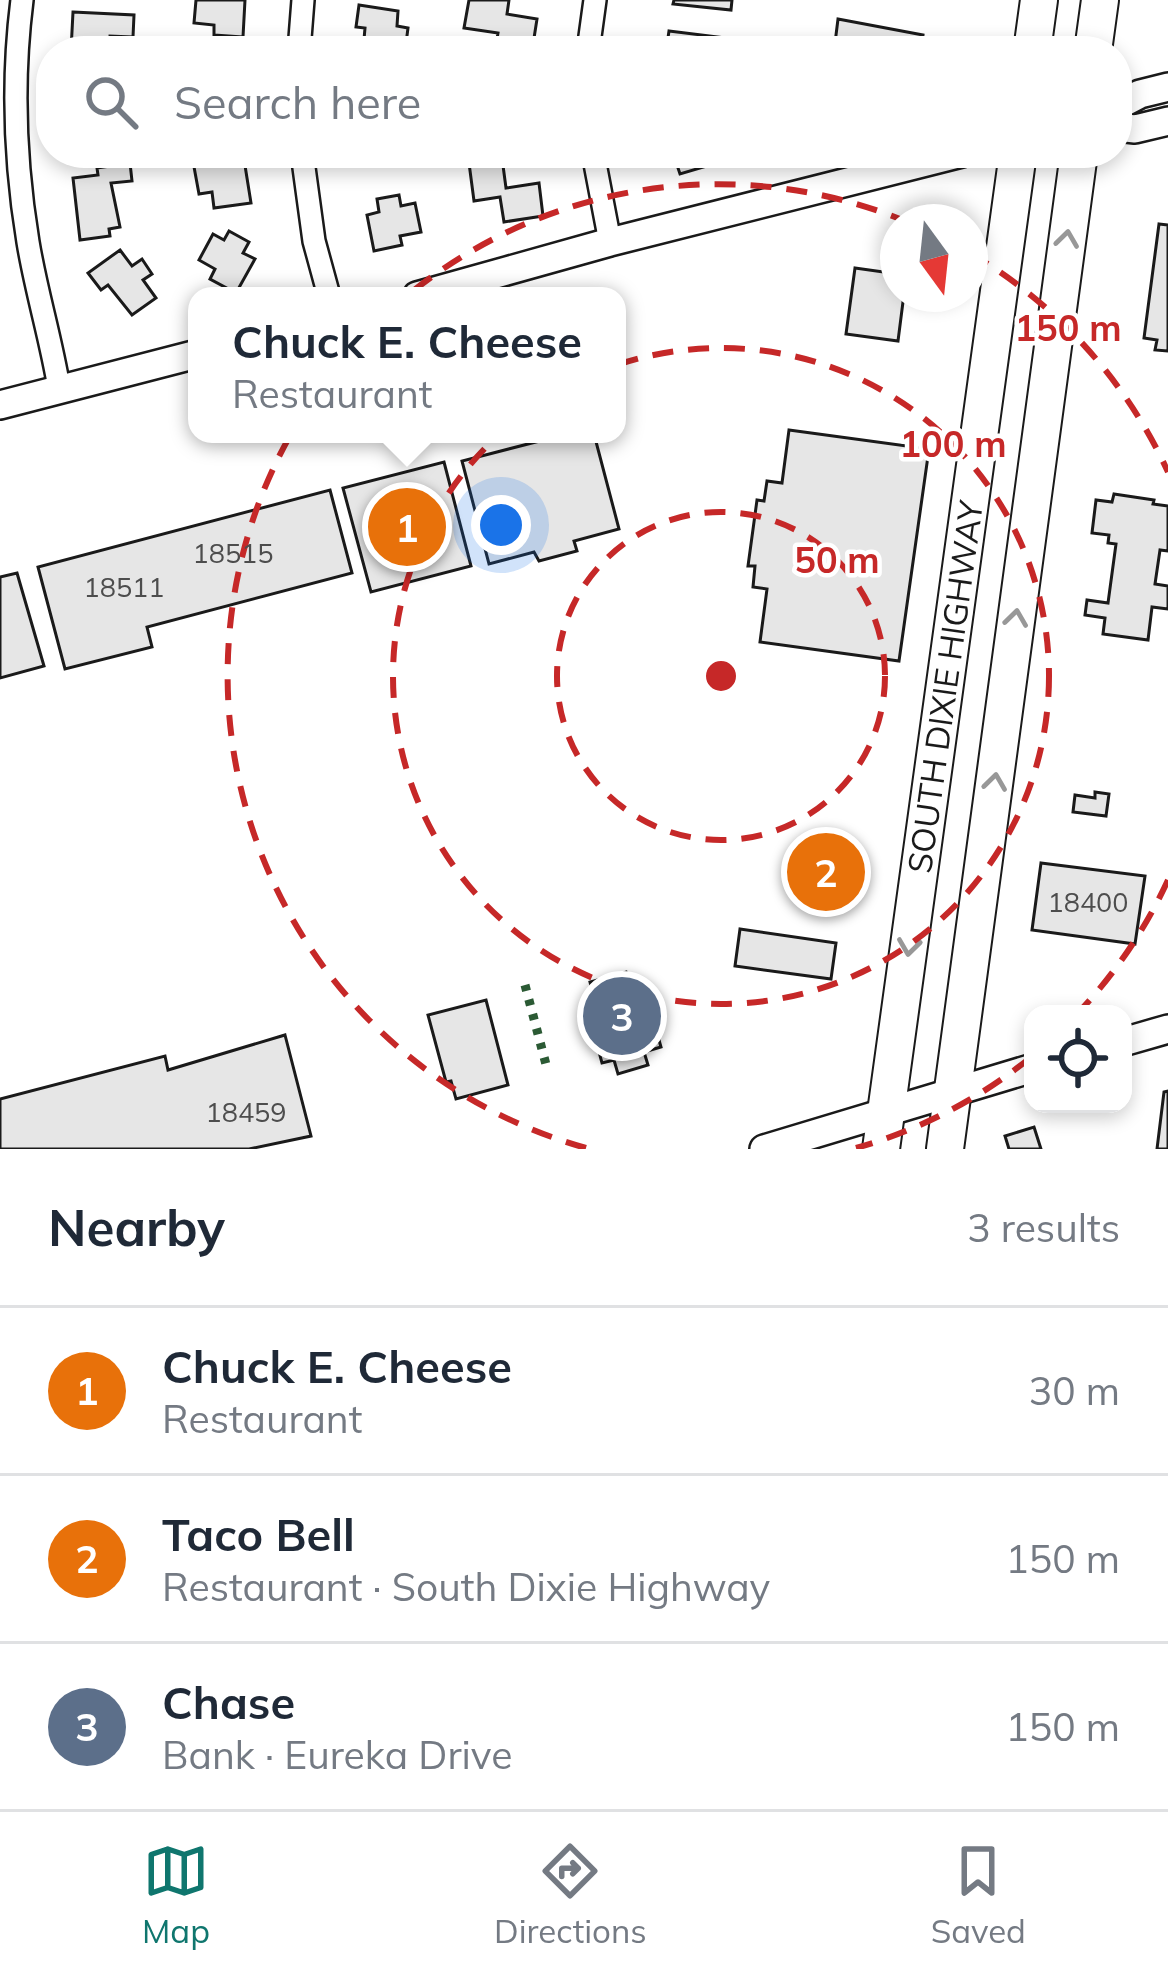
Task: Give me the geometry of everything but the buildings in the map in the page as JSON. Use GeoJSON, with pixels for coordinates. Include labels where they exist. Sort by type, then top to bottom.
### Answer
{"type":"FeatureCollection","features":[{"type":"Feature","properties":{"kind":"highway"},"geometry":{"type":"LineString","coordinates":[[1034,36],[1039,0]]}},
{"type":"Feature","properties":{"kind":"highway"},"geometry":{"type":"LineString","coordinates":[[1095,36],[1100,0]]}},
{"type":"Feature","properties":{"kind":"highway","name":"SOUTH DIXIE HIGHWAY"},"geometry":{"type":"LineString","coordinates":[[881,1149],[1016,168]]}},
{"type":"Feature","properties":{"kind":"highway","name":"SOUTH DIXIE HIGHWAY"},"geometry":{"type":"LineString","coordinates":[[945,1149],[1077,168]]}},
{"type":"Feature","properties":{"kind":"highway"},"geometry":{"type":"LineString","coordinates":[[942,706],[1004,715]]}},
{"type":"Feature","properties":{"kind":"street"},"geometry":{"type":"LineString","coordinates":[[22,0],[16,83],[22,197],[59,388]]}},
{"type":"Feature","properties":{"kind":"street"},"geometry":{"type":"LineString","coordinates":[[300,36],[303,0]]}},
{"type":"Feature","properties":{"kind":"street"},"geometry":{"type":"LineString","coordinates":[[590,36],[595,0]]}},
{"type":"Feature","properties":{"kind":"street"},"geometry":{"type":"LineString","coordinates":[[1132,100],[1168,87]]}},
{"type":"Feature","properties":{"kind":"street"},"geometry":{"type":"LineString","coordinates":[[1132,129],[1168,121]]}},
{"type":"Feature","properties":{"kind":"street"},"geometry":{"type":"LineString","coordinates":[[304,168],[314,242],[326,287]]}},
{"type":"Feature","properties":{"kind":"street"},"geometry":{"type":"LineString","coordinates":[[596,168],[610,242]]}},
{"type":"Feature","properties":{"kind":"street"},"geometry":{"type":"LineString","coordinates":[[449,287],[903,168]]}},
{"type":"Feature","properties":{"kind":"street"},"geometry":{"type":"LineString","coordinates":[[0,405],[188,356]]}},
{"type":"Feature","properties":{"kind":"street"},"geometry":{"type":"LineString","coordinates":[[1132,1040],[1168,1030]]}},
{"type":"Feature","properties":{"kind":"street"},"geometry":{"type":"LineString","coordinates":[[764,1149],[1024,1071]]}},
{"type":"Feature","properties":{"kind":"hedge"},"geometry":{"type":"LineString","coordinates":[[525,985],[548,1072]]}},
{"type":"Feature","properties":{"kind":"place","name":"Chuck E. Cheese"},"geometry":{"type":"Point","coordinates":[407,527]}},
{"type":"Feature","properties":{"kind":"place","name":"Taco Bell"},"geometry":{"type":"Point","coordinates":[826,872]}},
{"type":"Feature","properties":{"kind":"place","name":"Chase"},"geometry":{"type":"Point","coordinates":[622,1016]}}]}
